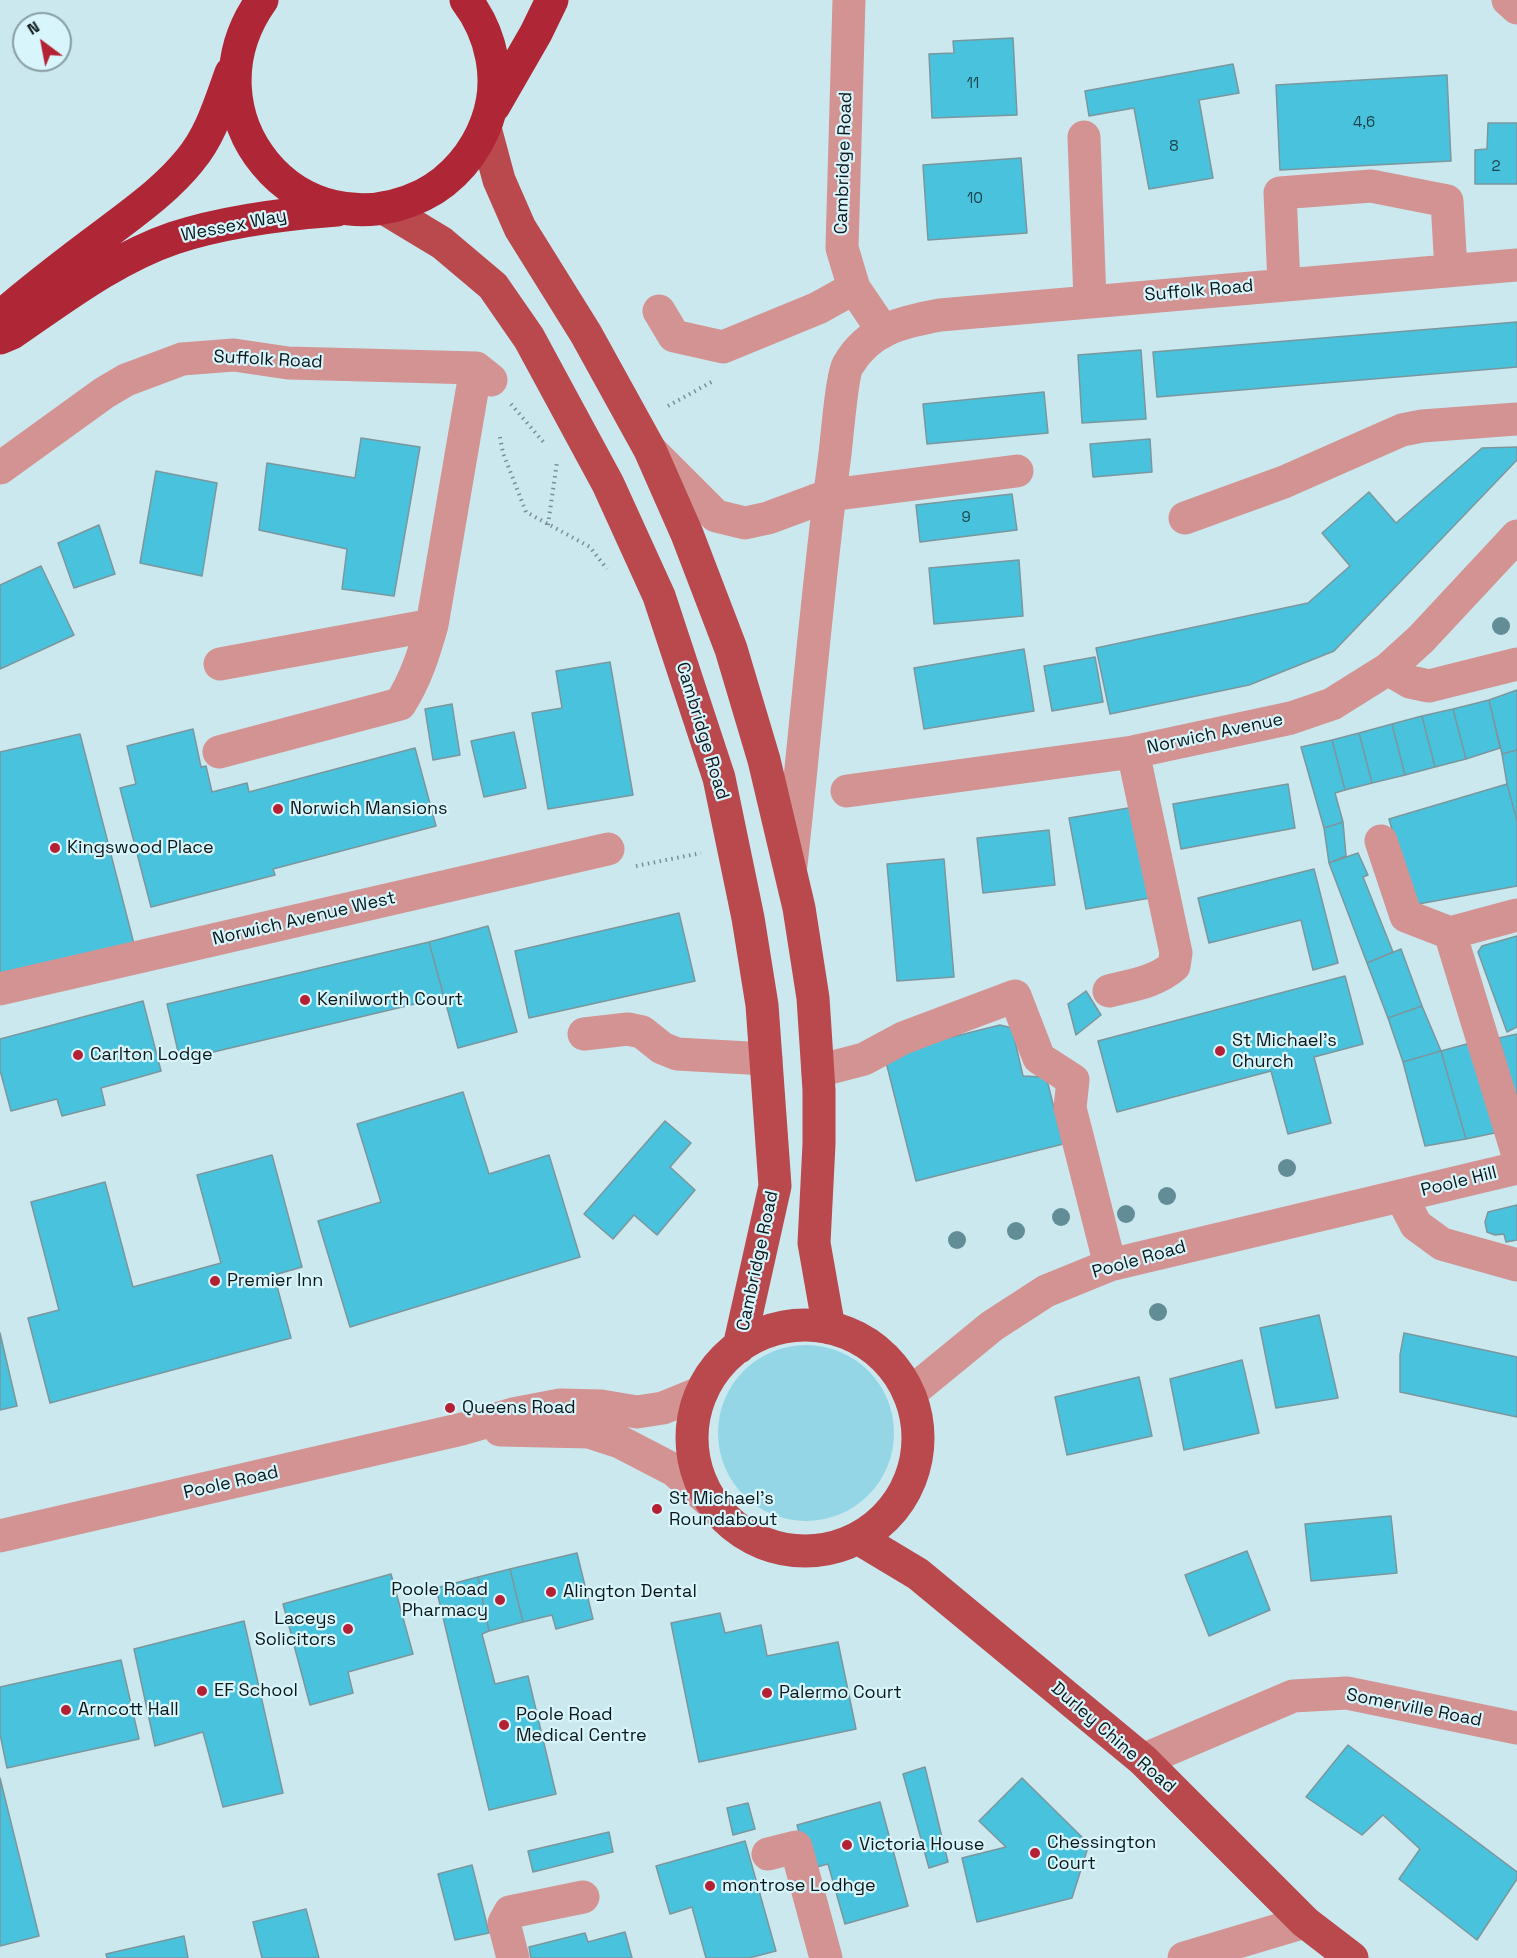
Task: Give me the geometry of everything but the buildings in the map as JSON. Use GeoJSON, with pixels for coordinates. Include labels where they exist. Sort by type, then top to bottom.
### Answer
{"type":"FeatureCollection","features":[{"type":"Feature","properties":{"kind":"highway"},"geometry":{"type":"LineString","coordinates":[[0,317],[35,287],[132,214],[186,165],[204,139],[214,118],[246,27],[262,0]]}},
{"type":"Feature","properties":{"kind":"highway"},"geometry":{"type":"LineString","coordinates":[[466,0],[480,20],[491,50],[494,81],[487,121]]}},
{"type":"Feature","properties":{"kind":"highway"},"geometry":{"type":"LineString","coordinates":[[236,59],[236,98],[243,125],[255,151],[281,180],[296,191],[332,206],[351,209],[384,208],[410,201],[434,190],[455,172],[472,152],[552,0]]}},
{"type":"Feature","properties":{"kind":"highway","name":"Wessex Way"},"geometry":{"type":"LineString","coordinates":[[0,338],[12,333],[113,265],[172,238],[209,228],[257,220],[351,209]]}},
{"type":"Feature","properties":{"kind":"main road"},"geometry":{"type":"LineString","coordinates":[[487,121],[499,180],[520,228],[585,334],[650,450],[687,534],[731,649],[764,760],[799,908],[813,998],[818,1071],[819,1144],[814,1243],[830,1328]]}},
{"type":"Feature","properties":{"kind":"main road","name":"Cambridge Road"},"geometry":{"type":"LineString","coordinates":[[384,208],[442,243],[493,286],[530,338],[608,484],[659,596],[720,778],[748,918],[762,1005],[773,1131],[775,1186],[739,1347]]}},
{"type":"Feature","properties":{"kind":"main road"},"geometry":{"type":"LineString","coordinates":[[804,1325],[830,1328],[852,1335],[878,1352],[895,1369],[909,1394],[916,1413],[918,1452],[913,1473],[902,1496],[889,1514],[873,1529],[841,1545],[820,1550],[780,1548],[743,1533],[714,1505],[701,1482],[693,1453],[694,1422],[702,1392],[718,1367],[739,1347],[762,1334],[786,1327],[804,1325]]}},
{"type":"Feature","properties":{"kind":"main road","name":"Durley Chine Road"},"geometry":{"type":"LineString","coordinates":[[858,1538],[918,1574],[1143,1760],[1305,1922],[1352,1958]]}},
{"type":"Feature","properties":{"kind":"street","name":"Cambridge Road"},"geometry":{"type":"LineString","coordinates":[[849,0],[842,249],[854,288],[883,331]]}},
{"type":"Feature","properties":{"kind":"street"},"geometry":{"type":"LineString","coordinates":[[1508,0],[1517,9]]}},
{"type":"Feature","properties":{"kind":"street"},"geometry":{"type":"LineString","coordinates":[[1084,137],[1090,301]]}},
{"type":"Feature","properties":{"kind":"street"},"geometry":{"type":"LineString","coordinates":[[1284,284],[1280,194],[1371,186],[1447,201],[1451,270]]}},
{"type":"Feature","properties":{"kind":"street","name":"Suffolk Road"},"geometry":{"type":"LineString","coordinates":[[883,331],[903,321],[940,315],[1517,265]]}},
{"type":"Feature","properties":{"kind":"street"},"geometry":{"type":"LineString","coordinates":[[659,311],[674,336],[723,348],[818,308],[854,288]]}},
{"type":"Feature","properties":{"kind":"street"},"geometry":{"type":"LineString","coordinates":[[790,872],[846,367],[862,344],[883,331]]}},
{"type":"Feature","properties":{"kind":"street","name":"Suffolk Road"},"geometry":{"type":"LineString","coordinates":[[0,468],[104,393],[126,380],[182,359],[234,355],[288,363],[484,374]]}},
{"type":"Feature","properties":{"kind":"street"},"geometry":{"type":"LineString","coordinates":[[219,752],[400,704],[412,685],[432,625],[484,374]]}},
{"type":"Feature","properties":{"kind":"street"},"geometry":{"type":"LineString","coordinates":[[1185,518],[1284,482],[1402,430],[1422,426],[1517,419]]}},
{"type":"Feature","properties":{"kind":"street"},"geometry":{"type":"LineString","coordinates":[[650,450],[716,516],[745,523],[768,518],[830,495],[1017,471]]}},
{"type":"Feature","properties":{"kind":"street","name":"Norwich Avenue"},"geometry":{"type":"LineString","coordinates":[[847,791],[1133,752],[1291,718],[1332,704],[1388,669],[1421,639],[1517,536]]}},
{"type":"Feature","properties":{"kind":"street"},"geometry":{"type":"LineString","coordinates":[[220,664],[432,625]]}},
{"type":"Feature","properties":{"kind":"street"},"geometry":{"type":"LineString","coordinates":[[1388,669],[1410,682],[1429,686],[1517,664]]}},
{"type":"Feature","properties":{"kind":"street"},"geometry":{"type":"LineString","coordinates":[[1109,991],[1147,982],[1165,974],[1174,966],[1176,954],[1133,752]]}},
{"type":"Feature","properties":{"kind":"street"},"geometry":{"type":"LineString","coordinates":[[1381,841],[1406,916],[1450,933],[1517,915]]}},
{"type":"Feature","properties":{"kind":"street","name":"Norwich Avenue West"},"geometry":{"type":"LineString","coordinates":[[0,989],[608,849]]}},
{"type":"Feature","properties":{"kind":"street"},"geometry":{"type":"LineString","coordinates":[[1450,933],[1517,1152]]}},
{"type":"Feature","properties":{"kind":"street"},"geometry":{"type":"LineString","coordinates":[[818,1071],[864,1059],[903,1038],[1015,996],[1039,1058],[1073,1080],[1070,1108],[1110,1265]]}},
{"type":"Feature","properties":{"kind":"street"},"geometry":{"type":"LineString","coordinates":[[584,1034],[628,1029],[642,1032],[662,1048],[676,1054],[766,1059]]}},
{"type":"Feature","properties":{"kind":"street","name":"Poole Hill"},"geometry":{"type":"LineString","coordinates":[[1401,1197],[1517,1168]]}},
{"type":"Feature","properties":{"kind":"street"},"geometry":{"type":"LineString","coordinates":[[1401,1197],[1416,1225],[1443,1244],[1517,1265]]}},
{"type":"Feature","properties":{"kind":"street","name":"Poole Road"},"geometry":{"type":"LineString","coordinates":[[909,1394],[992,1326],[1046,1291],[1110,1265],[1401,1197]]}},
{"type":"Feature","properties":{"kind":"street","name":"Poole Road"},"geometry":{"type":"LineString","coordinates":[[0,1536],[462,1429],[513,1414],[560,1405],[601,1406],[637,1412],[663,1408],[702,1392]]}},
{"type":"Feature","properties":{"kind":"street","name":"Poole Road"},"geometry":{"type":"LineString","coordinates":[[462,1429],[590,1432],[641,1451],[674,1470],[714,1505]]}},
{"type":"Feature","properties":{"kind":"street","name":"Somerville Road"},"geometry":{"type":"LineString","coordinates":[[1143,1760],[1293,1696],[1347,1693],[1517,1728]]}},
{"type":"Feature","properties":{"kind":"street"},"geometry":{"type":"LineString","coordinates":[[768,1854],[796,1847],[826,1958]]}},
{"type":"Feature","properties":{"kind":"street"},"geometry":{"type":"LineString","coordinates":[[513,1958],[504,1923],[510,1912],[583,1897]]}},
{"type":"Feature","properties":{"kind":"street"},"geometry":{"type":"LineString","coordinates":[[1184,1958],[1305,1922]]}},
{"type":"Feature","properties":{"kind":"path"},"geometry":{"type":"LineString","coordinates":[[484,374],[550,449]]}},
{"type":"Feature","properties":{"kind":"path"},"geometry":{"type":"LineString","coordinates":[[499,432],[503,453],[526,513],[590,547],[611,575]]}},
{"type":"Feature","properties":{"kind":"path"},"geometry":{"type":"LineString","coordinates":[[548,525],[557,458]]}},
{"type":"Feature","properties":{"kind":"path"},"geometry":{"type":"LineString","coordinates":[[608,849],[630,867],[701,854],[699,843]]}},
{"type":"Feature","properties":{"kind":"shaded area"},"geometry":{"type":"Polygon","coordinates":[[[806,1345],[840,1352],[855,1360],[868,1371],[879,1384],[887,1399],[894,1433],[887,1467],[879,1482],[868,1495],[855,1506],[840,1514],[806,1521],[772,1514],[757,1506],[744,1495],[733,1482],[725,1467],[718,1433],[725,1399],[733,1384],[744,1371],[757,1360],[772,1352],[806,1345]]]}},
{"type":"Feature","properties":{"kind":"place","name":"Norwich Mansions"},"geometry":{"type":"Point","coordinates":[278,809]}},
{"type":"Feature","properties":{"kind":"place","name":"Kingswood Place"},"geometry":{"type":"Point","coordinates":[55,848]}},
{"type":"Feature","properties":{"kind":"place","name":"Kenilworth Court"},"geometry":{"type":"Point","coordinates":[305,1000]}},
{"type":"Feature","properties":{"kind":"place","name":"St Michael's Church"},"geometry":{"type":"Point","coordinates":[1220,1051]}},
{"type":"Feature","properties":{"kind":"place","name":"Carlton Lodge"},"geometry":{"type":"Point","coordinates":[78,1055]}},
{"type":"Feature","properties":{"kind":"place","name":"Premier Inn"},"geometry":{"type":"Point","coordinates":[215,1281]}},
{"type":"Feature","properties":{"kind":"place","name":"Queens Road"},"geometry":{"type":"Point","coordinates":[450,1408]}},
{"type":"Feature","properties":{"kind":"place","name":"St Michael's Roundabout"},"geometry":{"type":"Point","coordinates":[657,1509]}},
{"type":"Feature","properties":{"kind":"place","name":"Alington Dental"},"geometry":{"type":"Point","coordinates":[551,1592]}},
{"type":"Feature","properties":{"kind":"place","name":"Poole Road Pharmacy"},"geometry":{"type":"Point","coordinates":[500,1600]}},
{"type":"Feature","properties":{"kind":"place","name":"Laceys Solicitors"},"geometry":{"type":"Point","coordinates":[348,1629]}},
{"type":"Feature","properties":{"kind":"place","name":"EF School"},"geometry":{"type":"Point","coordinates":[202,1691]}},
{"type":"Feature","properties":{"kind":"place","name":"Palermo Court"},"geometry":{"type":"Point","coordinates":[767,1693]}},
{"type":"Feature","properties":{"kind":"place","name":"Arncott Hall"},"geometry":{"type":"Point","coordinates":[66,1710]}},
{"type":"Feature","properties":{"kind":"place","name":"Poole Road Medical Centre"},"geometry":{"type":"Point","coordinates":[504,1725]}},
{"type":"Feature","properties":{"kind":"place","name":"Victoria House"},"geometry":{"type":"Point","coordinates":[847,1845]}},
{"type":"Feature","properties":{"kind":"place","name":"Chessington Court"},"geometry":{"type":"Point","coordinates":[1035,1853]}},
{"type":"Feature","properties":{"kind":"place","name":"montrose Lodhge"},"geometry":{"type":"Point","coordinates":[710,1886]}}]}
